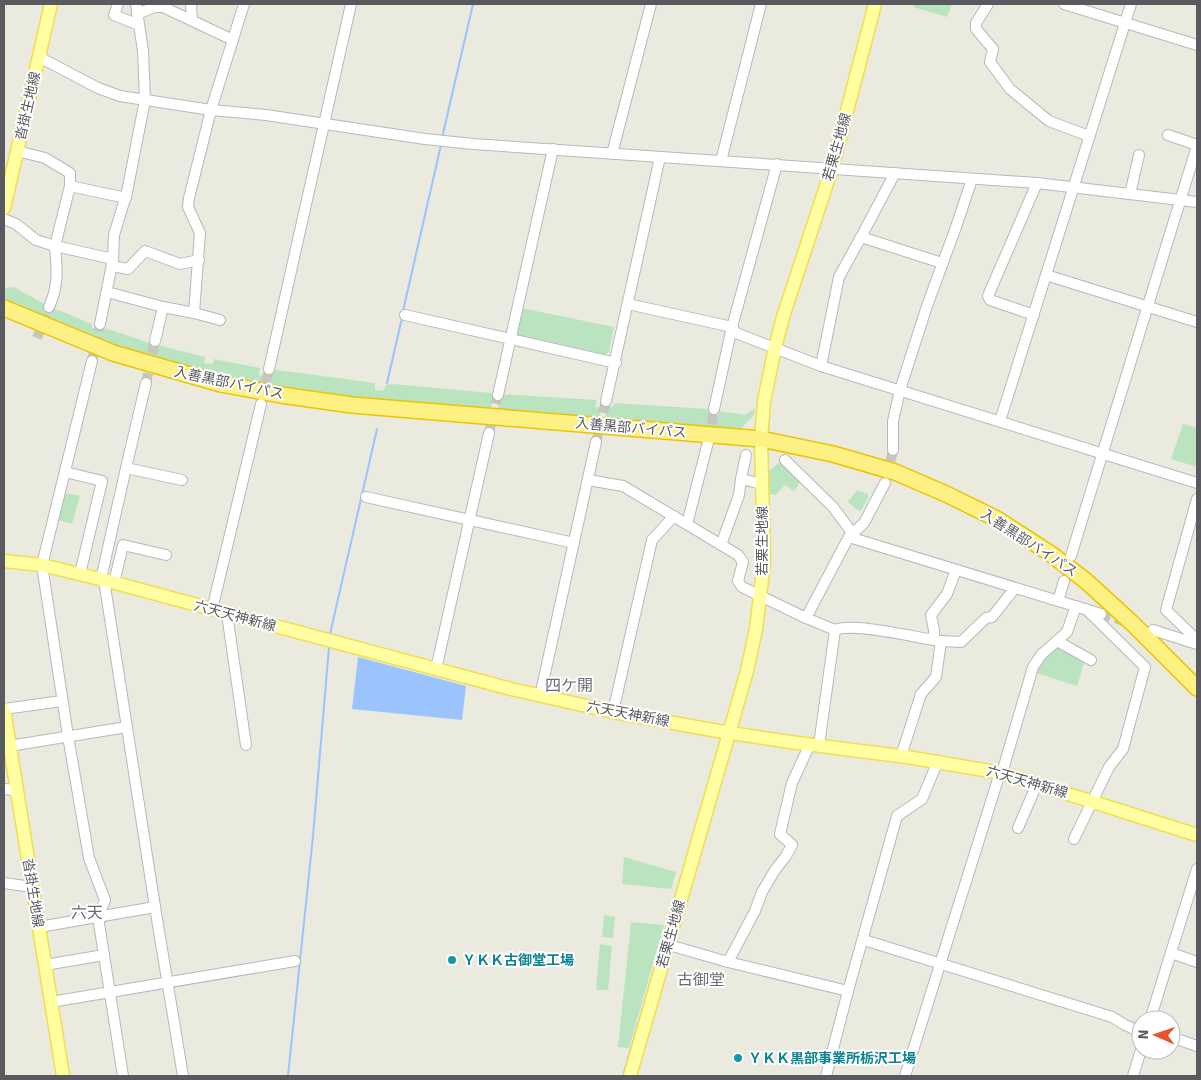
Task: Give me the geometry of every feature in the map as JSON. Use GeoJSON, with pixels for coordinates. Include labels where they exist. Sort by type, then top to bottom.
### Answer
{"type":"FeatureCollection","features":[{"type":"Feature","properties":{"kind":"highway","name":"入善黒部バイパス"},"geometry":{"type":"LineString","coordinates":[[4,308],[123,356],[221,384],[352,405],[761,439],[833,454],[895,472],[997,518],[1051,554],[1086,581],[1132,623],[1197,688]]}},
{"type":"Feature","properties":{"kind":"main road","name":"沓掛生地線"},"geometry":{"type":"LineString","coordinates":[[4,208],[7,182],[18,151],[51,4]]}},
{"type":"Feature","properties":{"kind":"main road","name":"若栗生地線"},"geometry":{"type":"LineString","coordinates":[[630,1076],[747,671],[756,629],[764,563],[761,439],[764,401],[775,348],[800,262],[832,168],[875,4]]}},
{"type":"Feature","properties":{"kind":"main road","name":"六天天神新線"},"geometry":{"type":"LineString","coordinates":[[4,561],[42,565],[80,574],[540,696],[613,712],[730,733],[938,761],[1001,773],[1197,835]]}},
{"type":"Feature","properties":{"kind":"main road","name":"沓掛生地線"},"geometry":{"type":"LineString","coordinates":[[4,710],[9,746],[10,789],[32,887],[63,1076]]}},
{"type":"Feature","properties":{"kind":"street"},"geometry":{"type":"LineString","coordinates":[[139,25],[114,15],[118,4],[136,9],[163,7],[234,40]]}},
{"type":"Feature","properties":{"kind":"street"},"geometry":{"type":"LineString","coordinates":[[191,4],[192,20]]}},
{"type":"Feature","properties":{"kind":"street"},"geometry":{"type":"LineString","coordinates":[[194,313],[200,233],[188,207],[188,198],[211,110],[244,4]]}},
{"type":"Feature","properties":{"kind":"street"},"geometry":{"type":"LineString","coordinates":[[269,370],[351,4]]}},
{"type":"Feature","properties":{"kind":"street"},"geometry":{"type":"LineString","coordinates":[[612,154],[651,4]]}},
{"type":"Feature","properties":{"kind":"street"},"geometry":{"type":"LineString","coordinates":[[722,161],[761,4]]}},
{"type":"Feature","properties":{"kind":"street"},"geometry":{"type":"LineString","coordinates":[[988,4],[976,23],[976,29],[993,49],[990,62],[1010,89],[1049,121],[1089,136]]}},
{"type":"Feature","properties":{"kind":"street"},"geometry":{"type":"LineString","coordinates":[[1064,4],[1197,45]]}},
{"type":"Feature","properties":{"kind":"street"},"geometry":{"type":"LineString","coordinates":[[1000,422],[1130,4]]}},
{"type":"Feature","properties":{"kind":"street"},"geometry":{"type":"LineString","coordinates":[[100,324],[113,263],[114,235],[126,198],[144,100],[143,51],[136,9]]}},
{"type":"Feature","properties":{"kind":"street"},"geometry":{"type":"LineString","coordinates":[[39,57],[98,88],[120,96],[211,110],[266,115],[473,144],[1038,184],[1197,202]]}},
{"type":"Feature","properties":{"kind":"street"},"geometry":{"type":"LineString","coordinates":[[1071,556],[1197,145],[1168,135]]}},
{"type":"Feature","properties":{"kind":"street"},"geometry":{"type":"LineString","coordinates":[[498,395],[553,149]]}},
{"type":"Feature","properties":{"kind":"street"},"geometry":{"type":"LineString","coordinates":[[18,151],[45,158],[70,173],[70,186],[56,246],[58,277],[56,293],[49,307]]}},
{"type":"Feature","properties":{"kind":"street"},"geometry":{"type":"LineString","coordinates":[[1130,194],[1139,155]]}},
{"type":"Feature","properties":{"kind":"street"},"geometry":{"type":"LineString","coordinates":[[606,402],[660,157]]}},
{"type":"Feature","properties":{"kind":"street"},"geometry":{"type":"LineString","coordinates":[[714,409],[732,327],[776,164]]}},
{"type":"Feature","properties":{"kind":"street"},"geometry":{"type":"LineString","coordinates":[[821,366],[839,277],[895,173]]}},
{"type":"Feature","properties":{"kind":"street"},"geometry":{"type":"LineString","coordinates":[[893,450],[893,421],[900,390],[972,179]]}},
{"type":"Feature","properties":{"kind":"street"},"geometry":{"type":"LineString","coordinates":[[1034,314],[990,300],[988,296],[1038,184]]}},
{"type":"Feature","properties":{"kind":"street"},"geometry":{"type":"LineString","coordinates":[[70,186],[126,198]]}},
{"type":"Feature","properties":{"kind":"street"},"geometry":{"type":"LineString","coordinates":[[4,220],[16,224],[36,240],[128,269],[146,251],[180,264],[198,260]]}},
{"type":"Feature","properties":{"kind":"street"},"geometry":{"type":"LineString","coordinates":[[861,237],[942,263]]}},
{"type":"Feature","properties":{"kind":"street"},"geometry":{"type":"LineString","coordinates":[[1046,275],[1197,322]]}},
{"type":"Feature","properties":{"kind":"street"},"geometry":{"type":"LineString","coordinates":[[107,292],[220,320]]}},
{"type":"Feature","properties":{"kind":"street"},"geometry":{"type":"LineString","coordinates":[[628,304],[732,327],[736,333],[821,366],[1197,483]]}},
{"type":"Feature","properties":{"kind":"street"},"geometry":{"type":"LineString","coordinates":[[155,342],[163,307]]}},
{"type":"Feature","properties":{"kind":"street"},"geometry":{"type":"LineString","coordinates":[[405,315],[616,363]]}},
{"type":"Feature","properties":{"kind":"street"},"geometry":{"type":"LineString","coordinates":[[92,361],[42,565],[62,700],[89,858],[105,900],[98,918],[123,1076]]}},
{"type":"Feature","properties":{"kind":"street"},"geometry":{"type":"LineString","coordinates":[[146,383],[126,468],[106,581],[154,908],[183,1076]]}},
{"type":"Feature","properties":{"kind":"street"},"geometry":{"type":"LineString","coordinates":[[212,610],[260,404]]}},
{"type":"Feature","properties":{"kind":"street"},"geometry":{"type":"LineString","coordinates":[[436,668],[489,434]]}},
{"type":"Feature","properties":{"kind":"street"},"geometry":{"type":"LineString","coordinates":[[540,696],[596,442]]}},
{"type":"Feature","properties":{"kind":"street"},"geometry":{"type":"LineString","coordinates":[[687,524],[708,442]]}},
{"type":"Feature","properties":{"kind":"street"},"geometry":{"type":"LineString","coordinates":[[721,545],[739,496],[746,455]]}},
{"type":"Feature","properties":{"kind":"street"},"geometry":{"type":"LineString","coordinates":[[785,460],[833,507],[851,535],[956,570],[1101,614]]}},
{"type":"Feature","properties":{"kind":"street"},"geometry":{"type":"LineString","coordinates":[[126,468],[182,480]]}},
{"type":"Feature","properties":{"kind":"street"},"geometry":{"type":"LineString","coordinates":[[65,472],[102,481],[80,574]]}},
{"type":"Feature","properties":{"kind":"street"},"geometry":{"type":"LineString","coordinates":[[588,480],[623,486],[674,516],[738,555],[743,562],[738,581],[742,587],[835,630],[841,627],[865,629],[961,642],[986,618],[992,616],[1015,588]]}},
{"type":"Feature","properties":{"kind":"street"},"geometry":{"type":"LineString","coordinates":[[741,480],[762,484]]}},
{"type":"Feature","properties":{"kind":"street"},"geometry":{"type":"LineString","coordinates":[[806,618],[851,535],[864,523],[885,482]]}},
{"type":"Feature","properties":{"kind":"street"},"geometry":{"type":"LineString","coordinates":[[366,497],[574,543]]}},
{"type":"Feature","properties":{"kind":"street"},"geometry":{"type":"LineString","coordinates":[[1197,499],[1166,610],[1197,640]]}},
{"type":"Feature","properties":{"kind":"street"},"geometry":{"type":"LineString","coordinates":[[613,712],[652,540],[674,516]]}},
{"type":"Feature","properties":{"kind":"street"},"geometry":{"type":"LineString","coordinates":[[106,581],[123,545],[166,555]]}},
{"type":"Feature","properties":{"kind":"street"},"geometry":{"type":"LineString","coordinates":[[901,756],[921,694],[936,677],[938,640],[931,615],[947,594],[956,570]]}},
{"type":"Feature","properties":{"kind":"street"},"geometry":{"type":"LineString","coordinates":[[1058,601],[1064,581]]}},
{"type":"Feature","properties":{"kind":"street"},"geometry":{"type":"LineString","coordinates":[[905,1076],[1033,667],[1041,656],[1067,632],[1076,606]]}},
{"type":"Feature","properties":{"kind":"street"},"geometry":{"type":"LineString","coordinates":[[1074,839],[1109,766],[1122,749],[1145,667],[1086,610]]}},
{"type":"Feature","properties":{"kind":"street"},"geometry":{"type":"LineString","coordinates":[[228,614],[246,745]]}},
{"type":"Feature","properties":{"kind":"street"},"geometry":{"type":"LineString","coordinates":[[728,962],[755,911],[762,892],[792,845],[780,834],[792,783],[815,745],[835,630]]}},
{"type":"Feature","properties":{"kind":"street"},"geometry":{"type":"LineString","coordinates":[[1153,630],[1197,644]]}},
{"type":"Feature","properties":{"kind":"street"},"geometry":{"type":"LineString","coordinates":[[1057,641],[1091,660]]}},
{"type":"Feature","properties":{"kind":"street"},"geometry":{"type":"LineString","coordinates":[[4,710],[62,700]]}},
{"type":"Feature","properties":{"kind":"street"},"geometry":{"type":"LineString","coordinates":[[9,746],[126,727]]}},
{"type":"Feature","properties":{"kind":"street"},"geometry":{"type":"LineString","coordinates":[[826,1076],[898,816],[922,799],[938,761]]}},
{"type":"Feature","properties":{"kind":"street"},"geometry":{"type":"LineString","coordinates":[[1018,828],[1037,784]]}},
{"type":"Feature","properties":{"kind":"street"},"geometry":{"type":"LineString","coordinates":[[1153,1010],[1197,869]]}},
{"type":"Feature","properties":{"kind":"street"},"geometry":{"type":"LineString","coordinates":[[4,883],[32,887]]}},
{"type":"Feature","properties":{"kind":"street"},"geometry":{"type":"LineString","coordinates":[[39,927],[154,908]]}},
{"type":"Feature","properties":{"kind":"street"},"geometry":{"type":"LineString","coordinates":[[864,940],[1112,1017],[1131,1028]]}},
{"type":"Feature","properties":{"kind":"street"},"geometry":{"type":"LineString","coordinates":[[668,945],[728,962],[848,991]]}},
{"type":"Feature","properties":{"kind":"street"},"geometry":{"type":"LineString","coordinates":[[1171,953],[1197,962]]}},
{"type":"Feature","properties":{"kind":"street"},"geometry":{"type":"LineString","coordinates":[[45,964],[104,955]]}},
{"type":"Feature","properties":{"kind":"street"},"geometry":{"type":"LineString","coordinates":[[51,1002],[296,960]]}},
{"type":"Feature","properties":{"kind":"street"},"geometry":{"type":"LineString","coordinates":[[1181,1040],[1197,1046]]}},
{"type":"Feature","properties":{"kind":"street"},"geometry":{"type":"LineString","coordinates":[[1133,1076],[1138,1060]]}},
{"type":"Feature","properties":{"kind":"green space"},"geometry":{"type":"Polygon","coordinates":[[[914,4],[952,4],[947,17],[913,7],[914,4]]]}},
{"type":"Feature","properties":{"kind":"green space"},"geometry":{"type":"Polygon","coordinates":[[[14,287],[46,305],[92,324],[92,328],[103,332],[105,328],[150,343],[150,347],[156,349],[158,345],[205,357],[204,363],[213,364],[214,359],[260,368],[259,375],[264,376],[261,387],[214,377],[112,346],[4,302],[4,288],[14,287]]]}},
{"type":"Feature","properties":{"kind":"green space"},"geometry":{"type":"Polygon","coordinates":[[[521,308],[614,327],[609,352],[605,355],[515,337],[521,308]]]}},
{"type":"Feature","properties":{"kind":"green space"},"geometry":{"type":"Polygon","coordinates":[[[277,370],[375,383],[375,390],[383,391],[386,385],[393,384],[491,393],[493,399],[490,412],[320,396],[267,387],[272,371],[277,370]]]}},
{"type":"Feature","properties":{"kind":"green space"},"geometry":{"type":"Polygon","coordinates":[[[500,394],[597,400],[595,407],[602,407],[600,417],[497,412],[500,394]]]}},
{"type":"Feature","properties":{"kind":"green space"},"geometry":{"type":"Polygon","coordinates":[[[615,403],[707,409],[711,412],[711,416],[717,417],[719,411],[745,415],[755,408],[754,415],[740,429],[605,417],[608,407],[612,407],[615,403]]]}},
{"type":"Feature","properties":{"kind":"green space"},"geometry":{"type":"Polygon","coordinates":[[[1183,424],[1197,428],[1197,467],[1171,459],[1183,424]]]}},
{"type":"Feature","properties":{"kind":"green space"},"geometry":{"type":"Polygon","coordinates":[[[782,460],[792,474],[801,481],[794,491],[785,485],[775,495],[768,494],[769,471],[782,460]]]}},
{"type":"Feature","properties":{"kind":"green space"},"geometry":{"type":"Polygon","coordinates":[[[857,490],[868,494],[868,498],[860,512],[848,502],[857,490]]]}},
{"type":"Feature","properties":{"kind":"green space"},"geometry":{"type":"Polygon","coordinates":[[[65,493],[80,496],[72,524],[58,520],[65,493]]]}},
{"type":"Feature","properties":{"kind":"green space"},"geometry":{"type":"Polygon","coordinates":[[[1060,645],[1085,660],[1077,686],[1036,673],[1040,664],[1060,645]]]}},
{"type":"Feature","properties":{"kind":"green space"},"geometry":{"type":"Polygon","coordinates":[[[624,857],[676,872],[671,889],[622,884],[624,857]]]}},
{"type":"Feature","properties":{"kind":"green space"},"geometry":{"type":"Polygon","coordinates":[[[604,915],[615,917],[613,938],[602,937],[604,915]]]}},
{"type":"Feature","properties":{"kind":"green space"},"geometry":{"type":"Polygon","coordinates":[[[631,922],[664,925],[629,1048],[618,1047],[631,922]]]}},
{"type":"Feature","properties":{"kind":"green space"},"geometry":{"type":"Polygon","coordinates":[[[600,944],[612,946],[608,990],[596,990],[600,944]]]}},
{"type":"Feature","properties":{"kind":"water"},"geometry":{"type":"Polygon","coordinates":[[[358,657],[466,686],[462,720],[352,709],[358,657]]]}},
{"type":"Feature","properties":{"kind":"waterway"},"geometry":{"type":"LineString","coordinates":[[442,138],[473,4]]}},
{"type":"Feature","properties":{"kind":"waterway"},"geometry":{"type":"LineString","coordinates":[[403,311],[441,145]]}},
{"type":"Feature","properties":{"kind":"waterway"},"geometry":{"type":"LineString","coordinates":[[387,383],[402,318]]}},
{"type":"Feature","properties":{"kind":"waterway"},"geometry":{"type":"LineString","coordinates":[[330,634],[377,429]]}},
{"type":"Feature","properties":{"kind":"waterway"},"geometry":{"type":"LineString","coordinates":[[288,1076],[313,836],[329,647]]}},
{"type":"Feature","properties":{"kind":"waterway"},"geometry":{"type":"LineString","coordinates":[[623,1076],[695,830]]}},
{"type":"Feature","properties":{"kind":"tunnel"},"geometry":{"type":"LineString","coordinates":[[37,338],[49,307]]}},
{"type":"Feature","properties":{"kind":"tunnel"},"geometry":{"type":"LineString","coordinates":[[92,361],[100,324]]}},
{"type":"Feature","properties":{"kind":"tunnel"},"geometry":{"type":"LineString","coordinates":[[146,383],[155,341]]}},
{"type":"Feature","properties":{"kind":"tunnel"},"geometry":{"type":"LineString","coordinates":[[262,398],[269,369]]}},
{"type":"Feature","properties":{"kind":"tunnel"},"geometry":{"type":"LineString","coordinates":[[489,433],[498,395]]}},
{"type":"Feature","properties":{"kind":"tunnel"},"geometry":{"type":"LineString","coordinates":[[596,442],[606,401]]}},
{"type":"Feature","properties":{"kind":"tunnel"},"geometry":{"type":"LineString","coordinates":[[709,439],[714,409]]}},
{"type":"Feature","properties":{"kind":"tunnel"},"geometry":{"type":"LineString","coordinates":[[887,476],[893,450]]}},
{"type":"Feature","properties":{"kind":"tunnel"},"geometry":{"type":"LineString","coordinates":[[1101,614],[1128,622]]}},
{"type":"Feature","properties":{"kind":"place","name":"ＹＫＫ古御堂工場"},"geometry":{"type":"Point","coordinates":[452,960]}},
{"type":"Feature","properties":{"kind":"place","name":"ＹＫＫ黒部事業所栃沢工場"},"geometry":{"type":"Point","coordinates":[738,1058]}},
{"type":"Feature","properties":{"kind":"district","name":"四ケ開"},"geometry":{"type":"Point","coordinates":[569,686]}},
{"type":"Feature","properties":{"kind":"district","name":"六天"},"geometry":{"type":"Point","coordinates":[87,913]}},
{"type":"Feature","properties":{"kind":"district","name":"古御堂"},"geometry":{"type":"Point","coordinates":[701,980]}}]}
